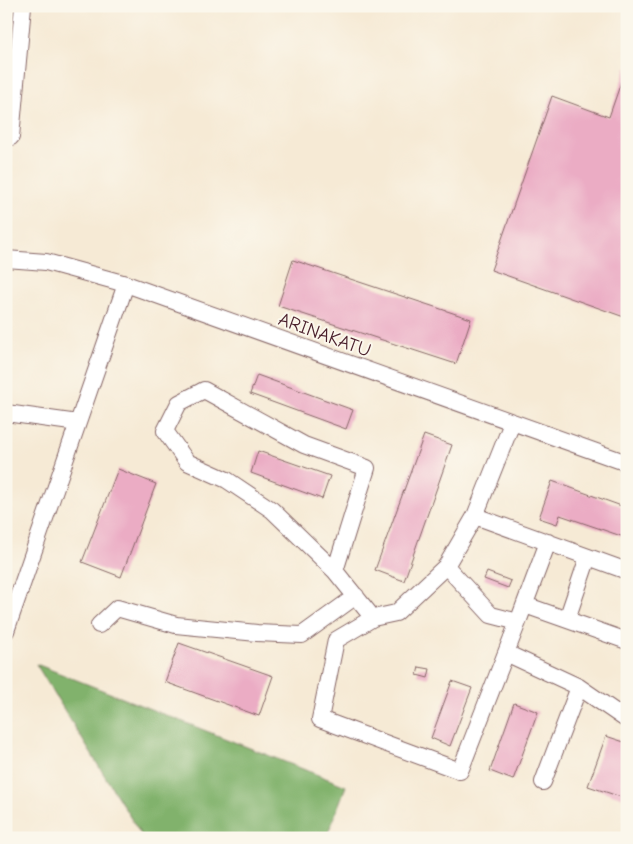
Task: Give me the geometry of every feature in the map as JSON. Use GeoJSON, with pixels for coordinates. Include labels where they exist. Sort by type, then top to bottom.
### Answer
{"type":"FeatureCollection","features":[{"type":"Feature","properties":{"kind":"street"},"geometry":{"type":"LineString","coordinates":[[6,136],[11,137],[23,6]]}},
{"type":"Feature","properties":{"kind":"street","name":"ARINAKATU"},"geometry":{"type":"LineString","coordinates":[[6,259],[46,262],[126,284],[627,464]]}},
{"type":"Feature","properties":{"kind":"street"},"geometry":{"type":"LineString","coordinates":[[6,631],[126,284]]}},
{"type":"Feature","properties":{"kind":"street"},"geometry":{"type":"LineString","coordinates":[[335,571],[367,468],[304,445],[204,390],[179,403],[165,431],[187,462],[227,480],[272,510],[335,571],[373,618]]}},
{"type":"Feature","properties":{"kind":"street"},"geometry":{"type":"LineString","coordinates":[[6,412],[78,423]]}},
{"type":"Feature","properties":{"kind":"street"},"geometry":{"type":"LineString","coordinates":[[512,423],[475,516],[446,566],[396,614],[373,618],[336,640],[320,719],[460,771],[548,542]]}},
{"type":"Feature","properties":{"kind":"street"},"geometry":{"type":"LineString","coordinates":[[475,516],[627,571]]}},
{"type":"Feature","properties":{"kind":"street"},"geometry":{"type":"LineString","coordinates":[[566,620],[588,557]]}},
{"type":"Feature","properties":{"kind":"street"},"geometry":{"type":"LineString","coordinates":[[446,566],[491,615],[518,622]]}},
{"type":"Feature","properties":{"kind":"street"},"geometry":{"type":"LineString","coordinates":[[99,625],[117,608],[176,625],[256,633],[302,635],[356,596]]}},
{"type":"Feature","properties":{"kind":"street"},"geometry":{"type":"LineString","coordinates":[[525,605],[627,641]]}},
{"type":"Feature","properties":{"kind":"street"},"geometry":{"type":"LineString","coordinates":[[506,654],[579,687],[627,720]]}},
{"type":"Feature","properties":{"kind":"street"},"geometry":{"type":"LineString","coordinates":[[543,782],[579,687]]}},
{"type":"Feature","properties":{"kind":"green space"},"geometry":{"type":"Polygon","coordinates":[[[36,664],[346,786],[326,838],[143,838],[36,664]]]}},
{"type":"Feature","properties":{"kind":"building"},"geometry":{"type":"Polygon","coordinates":[[[626,68],[627,318],[491,270],[552,96],[609,117],[626,68]]]}},
{"type":"Feature","properties":{"kind":"building"},"geometry":{"type":"Polygon","coordinates":[[[293,260],[471,319],[456,364],[278,306],[293,260]]]}},
{"type":"Feature","properties":{"kind":"building"},"geometry":{"type":"Polygon","coordinates":[[[257,375],[353,410],[346,429],[250,394],[257,375]]]}},
{"type":"Feature","properties":{"kind":"building"},"geometry":{"type":"Polygon","coordinates":[[[424,435],[452,445],[404,581],[375,570],[424,435]]]}},
{"type":"Feature","properties":{"kind":"building"},"geometry":{"type":"Polygon","coordinates":[[[258,451],[330,476],[322,499],[251,473],[258,451]]]}},
{"type":"Feature","properties":{"kind":"building"},"geometry":{"type":"Polygon","coordinates":[[[118,469],[156,484],[121,577],[82,562],[118,469]]]}},
{"type":"Feature","properties":{"kind":"building"},"geometry":{"type":"Polygon","coordinates":[[[552,481],[627,508],[627,538],[560,515],[557,524],[539,518],[552,481]]]}},
{"type":"Feature","properties":{"kind":"building"},"geometry":{"type":"Polygon","coordinates":[[[487,572],[511,581],[508,588],[484,579],[487,572]]]}},
{"type":"Feature","properties":{"kind":"building"},"geometry":{"type":"Polygon","coordinates":[[[179,643],[273,676],[259,716],[165,682],[179,643]]]}},
{"type":"Feature","properties":{"kind":"building"},"geometry":{"type":"Polygon","coordinates":[[[419,667],[430,669],[428,678],[417,675],[419,667]]]}},
{"type":"Feature","properties":{"kind":"building"},"geometry":{"type":"Polygon","coordinates":[[[452,681],[472,688],[450,746],[431,738],[452,681]]]}},
{"type":"Feature","properties":{"kind":"building"},"geometry":{"type":"Polygon","coordinates":[[[514,703],[538,712],[513,780],[490,771],[514,703]]]}},
{"type":"Feature","properties":{"kind":"building"},"geometry":{"type":"Polygon","coordinates":[[[606,736],[627,743],[627,799],[588,786],[606,736]]]}}]}
